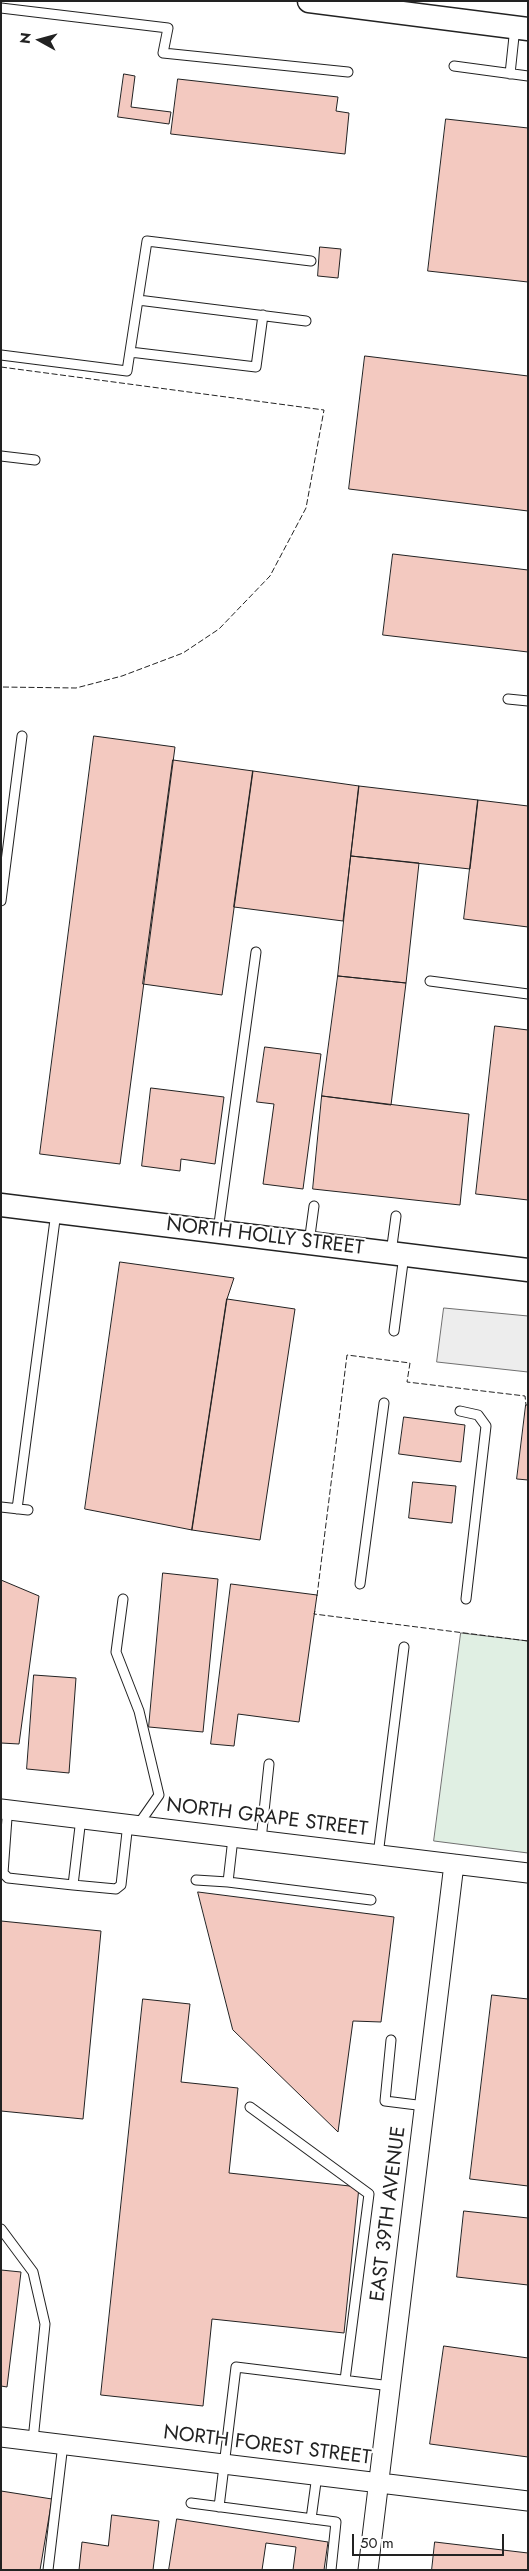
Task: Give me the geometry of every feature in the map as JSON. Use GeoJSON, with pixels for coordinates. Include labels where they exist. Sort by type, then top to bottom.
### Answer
{"type":"FeatureCollection","features":[{"type":"Feature","properties":{"kind":"street"},"geometry":{"type":"LineString","coordinates":[[309,1],[521,28]]}},
{"type":"Feature","properties":{"kind":"street","name":"NORTH HOLLY STREET"},"geometry":{"type":"LineString","coordinates":[[1,1205],[528,1270]]}},
{"type":"Feature","properties":{"kind":"street","name":"NORTH GRAPE STREET"},"geometry":{"type":"LineString","coordinates":[[4,1813],[81,1818],[528,1873]]}},
{"type":"Feature","properties":{"kind":"street","name":"EAST 39TH AVENUE"},"geometry":{"type":"LineString","coordinates":[[368,2570],[454,1864]]}},
{"type":"Feature","properties":{"kind":"street","name":"NORTH FOREST STREET"},"geometry":{"type":"LineString","coordinates":[[1,2437],[528,2501]]}},
{"type":"Feature","properties":{"kind":"lane"},"geometry":{"type":"LineString","coordinates":[[1,8],[168,28],[163,53],[348,72]]}},
{"type":"Feature","properties":{"kind":"lane"},"geometry":{"type":"LineString","coordinates":[[510,74],[521,28]]}},
{"type":"Feature","properties":{"kind":"lane"},"geometry":{"type":"LineString","coordinates":[[454,66],[528,76]]}},
{"type":"Feature","properties":{"kind":"lane"},"geometry":{"type":"LineString","coordinates":[[1,355],[127,371],[147,241],[312,261]]}},
{"type":"Feature","properties":{"kind":"lane"},"geometry":{"type":"LineString","coordinates":[[138,300],[306,321]]}},
{"type":"Feature","properties":{"kind":"lane"},"geometry":{"type":"LineString","coordinates":[[130,352],[256,367],[264,315]]}},
{"type":"Feature","properties":{"kind":"lane"},"geometry":{"type":"LineString","coordinates":[[1,456],[35,460]]}},
{"type":"Feature","properties":{"kind":"lane"},"geometry":{"type":"LineString","coordinates":[[508,699],[528,701]]}},
{"type":"Feature","properties":{"kind":"lane"},"geometry":{"type":"LineString","coordinates":[[1,901],[22,736]]}},
{"type":"Feature","properties":{"kind":"lane"},"geometry":{"type":"LineString","coordinates":[[218,1232],[256,952]]}},
{"type":"Feature","properties":{"kind":"lane"},"geometry":{"type":"LineString","coordinates":[[430,981],[528,994]]}},
{"type":"Feature","properties":{"kind":"lane"},"geometry":{"type":"LineString","coordinates":[[309,1243],[314,1206]]}},
{"type":"Feature","properties":{"kind":"lane"},"geometry":{"type":"LineString","coordinates":[[17,1508],[56,1212]]}},
{"type":"Feature","properties":{"kind":"lane"},"geometry":{"type":"LineString","coordinates":[[394,1331],[397,1254],[396,1216]]}},
{"type":"Feature","properties":{"kind":"lane"},"geometry":{"type":"LineString","coordinates":[[360,1584],[384,1403]]}},
{"type":"Feature","properties":{"kind":"lane"},"geometry":{"type":"LineString","coordinates":[[460,1411],[478,1415],[486,1426],[466,1599]]}},
{"type":"Feature","properties":{"kind":"lane"},"geometry":{"type":"LineString","coordinates":[[1,1506],[28,1510]]}},
{"type":"Feature","properties":{"kind":"lane"},"geometry":{"type":"LineString","coordinates":[[4,1813],[2,1873],[8,1878],[116,1889],[121,1884],[133,1824],[159,1795],[139,1711],[116,1652],[123,1599]]}},
{"type":"Feature","properties":{"kind":"lane"},"geometry":{"type":"LineString","coordinates":[[378,1855],[404,1647]]}},
{"type":"Feature","properties":{"kind":"lane"},"geometry":{"type":"LineString","coordinates":[[261,1840],[269,1764]]}},
{"type":"Feature","properties":{"kind":"lane"},"geometry":{"type":"LineString","coordinates":[[73,1885],[81,1818]]}},
{"type":"Feature","properties":{"kind":"lane"},"geometry":{"type":"LineString","coordinates":[[228,1882],[233,1838]]}},
{"type":"Feature","properties":{"kind":"lane"},"geometry":{"type":"LineString","coordinates":[[196,1880],[228,1882],[371,1900]]}},
{"type":"Feature","properties":{"kind":"lane"},"geometry":{"type":"LineString","coordinates":[[391,2040],[385,2101],[425,2106]]}},
{"type":"Feature","properties":{"kind":"lane"},"geometry":{"type":"LineString","coordinates":[[250,2106],[369,2194],[345,2380]]}},
{"type":"Feature","properties":{"kind":"lane"},"geometry":{"type":"LineString","coordinates":[[1,2229],[33,2272],[45,2324],[33,2440]]}},
{"type":"Feature","properties":{"kind":"lane"},"geometry":{"type":"LineString","coordinates":[[219,2506],[236,2367],[391,2386]]}},
{"type":"Feature","properties":{"kind":"lane"},"geometry":{"type":"LineString","coordinates":[[48,2570],[63,2444]]}},
{"type":"Feature","properties":{"kind":"lane"},"geometry":{"type":"LineString","coordinates":[[311,2519],[317,2475]]}},
{"type":"Feature","properties":{"kind":"lane"},"geometry":{"type":"LineString","coordinates":[[191,2503],[336,2522],[331,2570]]}},
{"type":"Feature","properties":{"kind":"green space"},"geometry":{"type":"Polygon","coordinates":[[[461,1633],[528,1641],[528,1853],[434,1841],[461,1633]]]}},
{"type":"Feature","properties":{"kind":"shaded area"},"geometry":{"type":"Polygon","coordinates":[[[444,1308],[528,1316],[528,1372],[437,1362],[444,1308]]]}},
{"type":"Feature","properties":{"kind":"building"},"geometry":{"type":"Polygon","coordinates":[[[124,74],[135,76],[131,107],[171,112],[169,124],[118,117],[124,74]]]}},
{"type":"Feature","properties":{"kind":"building"},"geometry":{"type":"Polygon","coordinates":[[[178,79],[338,97],[336,111],[349,113],[345,154],[171,134],[178,79]]]}},
{"type":"Feature","properties":{"kind":"building"},"geometry":{"type":"Polygon","coordinates":[[[446,119],[528,128],[528,282],[428,271],[446,119]]]}},
{"type":"Feature","properties":{"kind":"building"},"geometry":{"type":"Polygon","coordinates":[[[320,247],[341,249],[338,278],[318,276],[320,247]]]}},
{"type":"Feature","properties":{"kind":"building"},"geometry":{"type":"Polygon","coordinates":[[[365,356],[528,376],[528,511],[349,489],[365,356]]]}},
{"type":"Feature","properties":{"kind":"building"},"geometry":{"type":"Polygon","coordinates":[[[393,554],[528,570],[528,652],[383,635],[393,554]]]}},
{"type":"Feature","properties":{"kind":"building"},"geometry":{"type":"Polygon","coordinates":[[[94,736],[175,747],[120,1164],[40,1154],[94,736]]]}},
{"type":"Feature","properties":{"kind":"building"},"geometry":{"type":"Polygon","coordinates":[[[173,760],[253,771],[222,995],[143,984],[173,760]]]}},
{"type":"Feature","properties":{"kind":"building"},"geometry":{"type":"Polygon","coordinates":[[[253,771],[359,786],[343,921],[234,907],[253,771]]]}},
{"type":"Feature","properties":{"kind":"building"},"geometry":{"type":"Polygon","coordinates":[[[359,786],[478,800],[470,869],[351,856],[359,786]]]}},
{"type":"Feature","properties":{"kind":"building"},"geometry":{"type":"Polygon","coordinates":[[[478,800],[528,806],[528,927],[464,919],[478,800]]]}},
{"type":"Feature","properties":{"kind":"building"},"geometry":{"type":"Polygon","coordinates":[[[351,856],[419,863],[406,983],[338,976],[351,856]]]}},
{"type":"Feature","properties":{"kind":"building"},"geometry":{"type":"Polygon","coordinates":[[[338,976],[406,983],[391,1105],[322,1096],[338,976]]]}},
{"type":"Feature","properties":{"kind":"building"},"geometry":{"type":"Polygon","coordinates":[[[495,1026],[528,1030],[528,1200],[476,1194],[495,1026]]]}},
{"type":"Feature","properties":{"kind":"building"},"geometry":{"type":"Polygon","coordinates":[[[265,1047],[321,1054],[303,1189],[263,1184],[274,1104],[257,1102],[265,1047]]]}},
{"type":"Feature","properties":{"kind":"building"},"geometry":{"type":"Polygon","coordinates":[[[151,1088],[224,1097],[215,1164],[181,1159],[180,1171],[142,1166],[151,1088]]]}},
{"type":"Feature","properties":{"kind":"building"},"geometry":{"type":"Polygon","coordinates":[[[322,1096],[469,1114],[460,1205],[313,1189],[322,1096]]]}},
{"type":"Feature","properties":{"kind":"building"},"geometry":{"type":"Polygon","coordinates":[[[120,1262],[234,1278],[227,1299],[192,1530],[85,1509],[120,1262]]]}},
{"type":"Feature","properties":{"kind":"building"},"geometry":{"type":"Polygon","coordinates":[[[227,1299],[295,1309],[260,1540],[192,1530],[227,1299]]]}},
{"type":"Feature","properties":{"kind":"building"},"geometry":{"type":"Polygon","coordinates":[[[526,1405],[528,1405],[528,1480],[517,1479],[526,1405]]]}},
{"type":"Feature","properties":{"kind":"building"},"geometry":{"type":"Polygon","coordinates":[[[404,1417],[465,1425],[461,1462],[399,1454],[404,1417]]]}},
{"type":"Feature","properties":{"kind":"building"},"geometry":{"type":"Polygon","coordinates":[[[413,1482],[456,1486],[452,1523],[409,1518],[413,1482]]]}},
{"type":"Feature","properties":{"kind":"building"},"geometry":{"type":"Polygon","coordinates":[[[163,1573],[218,1579],[203,1732],[149,1727],[163,1573]]]}},
{"type":"Feature","properties":{"kind":"building"},"geometry":{"type":"Polygon","coordinates":[[[1,1580],[39,1596],[19,1744],[1,1743],[1,1580]]]}},
{"type":"Feature","properties":{"kind":"building"},"geometry":{"type":"Polygon","coordinates":[[[231,1584],[317,1595],[299,1722],[238,1714],[234,1746],[211,1744],[231,1584]]]}},
{"type":"Feature","properties":{"kind":"building"},"geometry":{"type":"Polygon","coordinates":[[[34,1675],[76,1678],[69,1773],[27,1769],[34,1675]]]}},
{"type":"Feature","properties":{"kind":"building"},"geometry":{"type":"Polygon","coordinates":[[[198,1892],[394,1917],[381,2022],[353,2021],[338,2132],[233,2030],[198,1892]]]}},
{"type":"Feature","properties":{"kind":"building"},"geometry":{"type":"Polygon","coordinates":[[[1,1921],[101,1931],[83,2119],[1,2111],[1,1921]]]}},
{"type":"Feature","properties":{"kind":"building"},"geometry":{"type":"Polygon","coordinates":[[[492,1995],[528,1999],[528,2186],[470,2179],[492,1995]]]}},
{"type":"Feature","properties":{"kind":"building"},"geometry":{"type":"Polygon","coordinates":[[[143,1999],[190,2004],[181,2082],[238,2088],[229,2173],[359,2187],[344,2333],[212,2319],[203,2406],[101,2395],[143,1999]]]}},
{"type":"Feature","properties":{"kind":"building"},"geometry":{"type":"Polygon","coordinates":[[[464,2211],[528,2218],[528,2285],[457,2277],[464,2211]]]}},
{"type":"Feature","properties":{"kind":"building"},"geometry":{"type":"Polygon","coordinates":[[[1,2270],[21,2272],[7,2387],[1,2386],[1,2270]]]}},
{"type":"Feature","properties":{"kind":"building"},"geometry":{"type":"Polygon","coordinates":[[[444,2346],[528,2358],[528,2457],[430,2444],[444,2346]]]}},
{"type":"Feature","properties":{"kind":"building"},"geometry":{"type":"Polygon","coordinates":[[[1,2491],[52,2499],[40,2570],[1,2570],[1,2491]]]}},
{"type":"Feature","properties":{"kind":"building"},"geometry":{"type":"Polygon","coordinates":[[[112,2515],[159,2521],[153,2570],[79,2570],[82,2542],[108,2546],[112,2515]]]}},
{"type":"Feature","properties":{"kind":"building"},"geometry":{"type":"Polygon","coordinates":[[[177,2519],[328,2542],[324,2570],[293,2570],[296,2547],[266,2543],[262,2570],[169,2570],[177,2519]]]}},
{"type":"Feature","properties":{"kind":"building"},"geometry":{"type":"Polygon","coordinates":[[[435,2542],[528,2553],[528,2570],[432,2570],[435,2542]]]}},
{"type":"Feature","properties":{"kind":"fence"},"geometry":{"type":"LineString","coordinates":[[1,367],[324,410],[306,508],[270,576],[219,629],[183,653],[122,676],[76,688],[1,687]]}},
{"type":"Feature","properties":{"kind":"fence"},"geometry":{"type":"LineString","coordinates":[[317,1596],[347,1355],[410,1363],[407,1382],[525,1396],[526,1405]]}},
{"type":"Feature","properties":{"kind":"fence"},"geometry":{"type":"LineString","coordinates":[[315,1611],[314,1614],[528,1641]]}}]}
